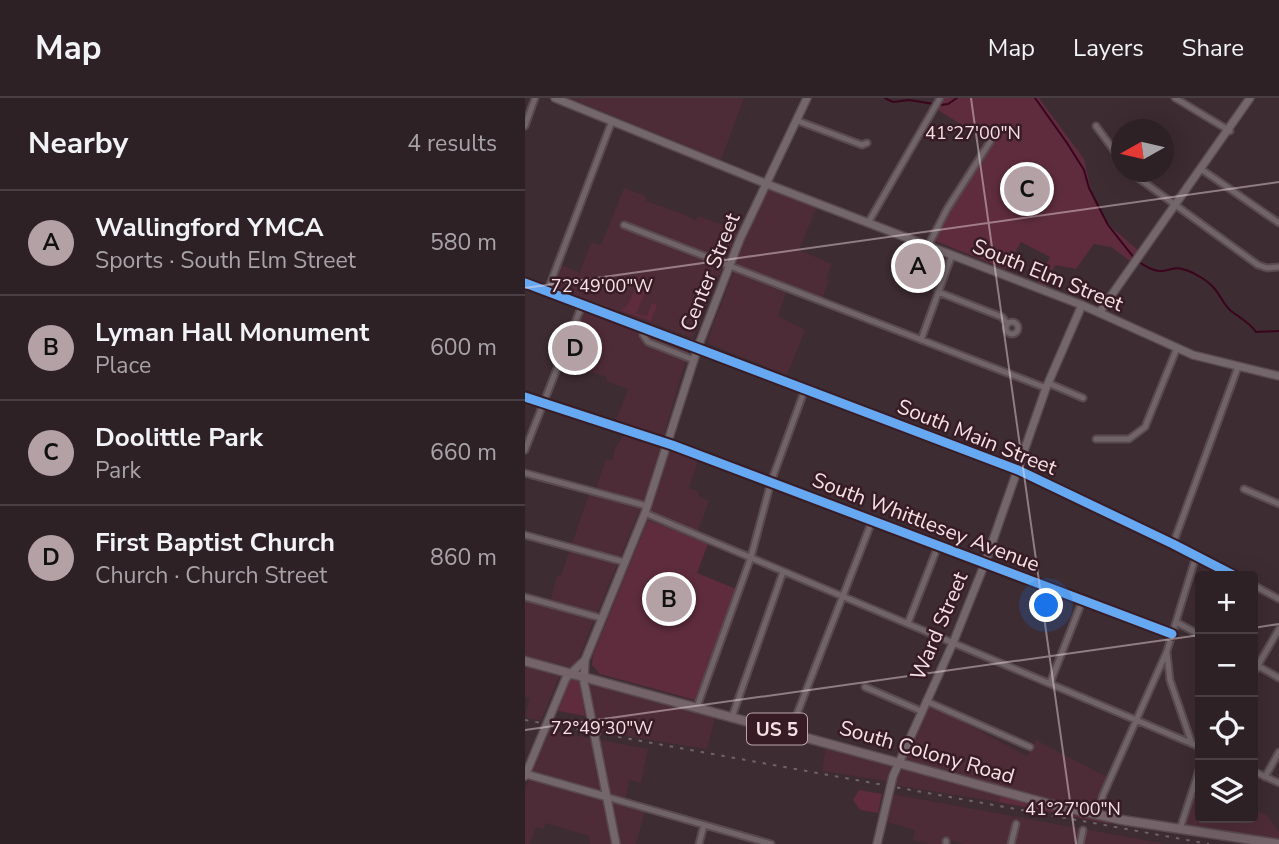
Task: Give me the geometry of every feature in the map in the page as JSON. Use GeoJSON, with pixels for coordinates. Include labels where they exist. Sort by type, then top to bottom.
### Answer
{"type":"FeatureCollection","features":[{"type":"Feature","properties":{"kind":"main road","name":"South Elm Street"},"geometry":{"type":"LineString","coordinates":[[555,98],[767,184],[1082,305],[1204,359],[1279,376]]}},
{"type":"Feature","properties":{"kind":"main road","name":"Center Street"},"geometry":{"type":"LineString","coordinates":[[616,844],[584,677],[585,660],[646,509],[698,347],[742,234],[807,98]]}},
{"type":"Feature","properties":{"kind":"main road"},"geometry":{"type":"LineString","coordinates":[[1099,313],[1251,98]]}},
{"type":"Feature","properties":{"kind":"main road"},"geometry":{"type":"LineString","coordinates":[[525,283],[698,347]]}},
{"type":"Feature","properties":{"kind":"main road","name":"Ward Street"},"geometry":{"type":"LineString","coordinates":[[877,844],[890,786],[899,762],[953,643],[985,563],[1047,386],[1082,305]]}},
{"type":"Feature","properties":{"kind":"main road","name":"Center Street"},"geometry":{"type":"LineString","coordinates":[[525,775],[561,687],[566,678],[585,660]]}},
{"type":"Feature","properties":{"kind":"main road","name":"US 5"},"geometry":{"type":"LineString","coordinates":[[525,661],[571,673]]}},
{"type":"Feature","properties":{"kind":"main road","name":"South Colony Road"},"geometry":{"type":"LineString","coordinates":[[571,673],[1049,804],[1097,815],[1279,844]]}},
{"type":"Feature","properties":{"kind":"main road"},"geometry":{"type":"LineString","coordinates":[[525,775],[607,797]]}},
{"type":"Feature","properties":{"kind":"street"},"geometry":{"type":"LineString","coordinates":[[525,126],[535,98]]}},
{"type":"Feature","properties":{"kind":"street"},"geometry":{"type":"LineString","coordinates":[[1175,98],[1230,131]]}},
{"type":"Feature","properties":{"kind":"street"},"geometry":{"type":"LineString","coordinates":[[868,223],[938,102]]}},
{"type":"Feature","properties":{"kind":"street"},"geometry":{"type":"LineString","coordinates":[[547,292],[612,121]]}},
{"type":"Feature","properties":{"kind":"street"},"geometry":{"type":"LineString","coordinates":[[798,121],[862,145],[867,143]]}},
{"type":"Feature","properties":{"kind":"street"},"geometry":{"type":"LineString","coordinates":[[1096,126],[1111,146]]}},
{"type":"Feature","properties":{"kind":"street"},"geometry":{"type":"LineString","coordinates":[[928,246],[947,209],[995,134]]}},
{"type":"Feature","properties":{"kind":"street"},"geometry":{"type":"LineString","coordinates":[[1201,169],[1279,223]]}},
{"type":"Feature","properties":{"kind":"street"},"geometry":{"type":"LineString","coordinates":[[1144,182],[1258,265],[1279,267]]}},
{"type":"Feature","properties":{"kind":"street"},"geometry":{"type":"LineString","coordinates":[[624,225],[921,340],[1083,398]]}},
{"type":"Feature","properties":{"kind":"street"},"geometry":{"type":"LineString","coordinates":[[921,340],[952,255]]}},
{"type":"Feature","properties":{"kind":"street"},"geometry":{"type":"LineString","coordinates":[[938,292],[1002,317],[1007,323]]}},
{"type":"Feature","properties":{"kind":"street"},"geometry":{"type":"LineString","coordinates":[[525,450],[582,304]]}},
{"type":"Feature","properties":{"kind":"street"},"geometry":{"type":"LineString","coordinates":[[645,328],[643,335],[646,341],[694,360]]}},
{"type":"Feature","properties":{"kind":"street","name":"South Main Street"},"geometry":{"type":"LineString","coordinates":[[698,347],[1018,470],[1225,571]]}},
{"type":"Feature","properties":{"kind":"street"},"geometry":{"type":"LineString","coordinates":[[1096,439],[1129,439],[1145,427],[1177,348]]}},
{"type":"Feature","properties":{"kind":"street"},"geometry":{"type":"LineString","coordinates":[[1174,544],[1238,368]]}},
{"type":"Feature","properties":{"kind":"street"},"geometry":{"type":"LineString","coordinates":[[697,707],[751,557],[771,482],[805,389]]}},
{"type":"Feature","properties":{"kind":"street","name":"South Whittlesey Avenue"},"geometry":{"type":"LineString","coordinates":[[525,397],[771,482],[1172,634]]}},
{"type":"Feature","properties":{"kind":"street"},"geometry":{"type":"LineString","coordinates":[[525,473],[646,509],[783,572],[1195,745]]}},
{"type":"Feature","properties":{"kind":"street"},"geometry":{"type":"LineString","coordinates":[[1244,489],[1279,504]]}},
{"type":"Feature","properties":{"kind":"street"},"geometry":{"type":"LineString","coordinates":[[790,732],[872,521]]}},
{"type":"Feature","properties":{"kind":"street"},"geometry":{"type":"LineString","coordinates":[[525,535],[624,562]]}},
{"type":"Feature","properties":{"kind":"street"},"geometry":{"type":"LineString","coordinates":[[908,623],[938,546]]}},
{"type":"Feature","properties":{"kind":"street"},"geometry":{"type":"LineString","coordinates":[[1097,815],[1103,795],[1167,651],[1196,556]]}},
{"type":"Feature","properties":{"kind":"street"},"geometry":{"type":"LineString","coordinates":[[732,716],[783,572]]}},
{"type":"Feature","properties":{"kind":"street"},"geometry":{"type":"LineString","coordinates":[[1258,588],[1279,599]]}},
{"type":"Feature","properties":{"kind":"street"},"geometry":{"type":"LineString","coordinates":[[525,597],[601,618]]}},
{"type":"Feature","properties":{"kind":"street"},"geometry":{"type":"LineString","coordinates":[[1050,683],[1083,599]]}},
{"type":"Feature","properties":{"kind":"street"},"geometry":{"type":"LineString","coordinates":[[1176,622],[1198,634]]}},
{"type":"Feature","properties":{"kind":"street"},"geometry":{"type":"LineString","coordinates":[[1258,660],[1279,629]]}},
{"type":"Feature","properties":{"kind":"street"},"geometry":{"type":"LineString","coordinates":[[1167,651],[1170,680],[1192,744]]}},
{"type":"Feature","properties":{"kind":"street"},"geometry":{"type":"LineString","coordinates":[[1258,667],[1279,678]]}},
{"type":"Feature","properties":{"kind":"street"},"geometry":{"type":"LineString","coordinates":[[865,687],[922,711]]}},
{"type":"Feature","properties":{"kind":"street"},"geometry":{"type":"LineString","coordinates":[[926,701],[1030,747]]}},
{"type":"Feature","properties":{"kind":"street"},"geometry":{"type":"LineString","coordinates":[[1265,777],[1279,752]]}},
{"type":"Feature","properties":{"kind":"street"},"geometry":{"type":"LineString","coordinates":[[1258,774],[1279,783]]}},
{"type":"Feature","properties":{"kind":"street"},"geometry":{"type":"LineString","coordinates":[[1180,829],[1195,782]]}},
{"type":"Feature","properties":{"kind":"street"},"geometry":{"type":"LineString","coordinates":[[607,797],[771,844]]}},
{"type":"Feature","properties":{"kind":"street"},"geometry":{"type":"LineString","coordinates":[[1011,844],[1016,824]]}},
{"type":"Feature","properties":{"kind":"street"},"geometry":{"type":"LineString","coordinates":[[699,844],[704,825]]}},
{"type":"Feature","properties":{"kind":"street"},"geometry":{"type":"LineString","coordinates":[[1080,844],[1083,830]]}},
{"type":"Feature","properties":{"kind":"shaded area"},"geometry":{"type":"Polygon","coordinates":[[[570,98],[744,98],[721,160],[570,98]]]}},
{"type":"Feature","properties":{"kind":"shaded area"},"geometry":{"type":"Polygon","coordinates":[[[944,98],[1039,98],[1084,159],[1096,205],[1110,226],[1138,250],[1130,261],[1111,247],[1094,244],[1076,269],[1055,265],[1046,286],[1038,283],[1050,257],[1021,242],[1005,269],[933,240],[992,144],[938,110],[944,98]]]}},
{"type":"Feature","properties":{"kind":"shaded area"},"geometry":{"type":"Polygon","coordinates":[[[624,188],[645,196],[646,201],[686,215],[695,221],[698,216],[738,230],[693,338],[553,288],[559,264],[580,273],[591,242],[601,245],[624,188]]]}},
{"type":"Feature","properties":{"kind":"shaded area"},"geometry":{"type":"Polygon","coordinates":[[[768,189],[817,206],[799,250],[832,264],[822,299],[738,267],[735,262],[768,189]]]}},
{"type":"Feature","properties":{"kind":"shaded area"},"geometry":{"type":"Polygon","coordinates":[[[734,271],[786,293],[778,316],[805,330],[787,375],[707,341],[734,271]]]}},
{"type":"Feature","properties":{"kind":"shaded area"},"geometry":{"type":"Polygon","coordinates":[[[640,275],[647,277],[643,289],[648,292],[636,314],[647,316],[652,303],[657,305],[651,321],[622,311],[630,301],[640,275]]]}},
{"type":"Feature","properties":{"kind":"shaded area"},"geometry":{"type":"Polygon","coordinates":[[[585,309],[689,350],[663,438],[615,423],[628,389],[606,381],[607,377],[562,363],[585,309]]]}},
{"type":"Feature","properties":{"kind":"shaded area"},"geometry":{"type":"Polygon","coordinates":[[[624,434],[660,444],[661,447],[644,500],[597,613],[551,600],[557,575],[561,576],[589,494],[592,495],[596,488],[606,459],[612,461],[615,449],[624,434]]]}},
{"type":"Feature","properties":{"kind":"shaded area"},"geometry":{"type":"Polygon","coordinates":[[[671,449],[698,460],[689,488],[709,501],[698,531],[650,511],[671,449]]]}},
{"type":"Feature","properties":{"kind":"shaded area"},"geometry":{"type":"Polygon","coordinates":[[[648,520],[708,544],[697,573],[736,589],[695,700],[600,674],[592,665],[593,655],[648,520]]]}},
{"type":"Feature","properties":{"kind":"shaded area"},"geometry":{"type":"Polygon","coordinates":[[[525,601],[594,620],[575,668],[525,656],[525,601]]]}},
{"type":"Feature","properties":{"kind":"shaded area"},"geometry":{"type":"Polygon","coordinates":[[[525,665],[560,674],[541,721],[525,717],[530,698],[525,697],[525,665]]]}},
{"type":"Feature","properties":{"kind":"shaded area"},"geometry":{"type":"Polygon","coordinates":[[[570,680],[578,680],[580,683],[585,716],[558,711],[570,680]]]}},
{"type":"Feature","properties":{"kind":"shaded area"},"geometry":{"type":"Polygon","coordinates":[[[589,683],[715,717],[707,749],[596,731],[589,683]]]}},
{"type":"Feature","properties":{"kind":"shaded area"},"geometry":{"type":"Polygon","coordinates":[[[929,704],[1027,756],[1036,740],[1107,777],[1096,809],[1080,808],[906,760],[929,704]]]}},
{"type":"Feature","properties":{"kind":"shaded area"},"geometry":{"type":"Polygon","coordinates":[[[547,730],[648,749],[641,783],[629,780],[626,798],[532,771],[547,730]]]}},
{"type":"Feature","properties":{"kind":"shaded area"},"geometry":{"type":"Polygon","coordinates":[[[826,747],[893,766],[887,781],[822,771],[826,747]]]}},
{"type":"Feature","properties":{"kind":"shaded area"},"geometry":{"type":"Polygon","coordinates":[[[904,768],[1001,795],[999,802],[894,785],[899,770],[904,768]]]}},
{"type":"Feature","properties":{"kind":"shaded area"},"geometry":{"type":"Polygon","coordinates":[[[529,779],[645,811],[636,844],[590,844],[589,836],[546,823],[543,829],[536,827],[530,844],[525,844],[525,788],[529,779]]]}},
{"type":"Feature","properties":{"kind":"shaded area"},"geometry":{"type":"Polygon","coordinates":[[[859,790],[882,794],[878,813],[860,810],[853,800],[859,790]]]}},
{"type":"Feature","properties":{"kind":"shaded area"},"geometry":{"type":"Polygon","coordinates":[[[891,794],[1166,844],[964,844],[944,838],[942,844],[929,844],[913,840],[915,830],[884,821],[891,794]]]}},
{"type":"Feature","properties":{"kind":"shaded area"},"geometry":{"type":"Polygon","coordinates":[[[1001,795],[1111,822],[1110,824],[999,802],[1001,795]]]}},
{"type":"Feature","properties":{"kind":"shaded area"},"geometry":{"type":"Polygon","coordinates":[[[1192,796],[1195,797],[1195,823],[1258,823],[1258,812],[1267,815],[1279,832],[1279,840],[1190,826],[1184,821],[1192,796]]]}},
{"type":"Feature","properties":{"kind":"waterway"},"geometry":{"type":"LineString","coordinates":[[885,98],[893,102],[909,100],[934,104]]}},
{"type":"Feature","properties":{"kind":"waterway"},"geometry":{"type":"LineString","coordinates":[[940,105],[948,104],[957,98]]}},
{"type":"Feature","properties":{"kind":"waterway"},"geometry":{"type":"LineString","coordinates":[[1035,98],[1084,170],[1089,188],[1108,225],[1135,259]]}},
{"type":"Feature","properties":{"kind":"waterway"},"geometry":{"type":"LineString","coordinates":[[1139,262],[1155,270],[1179,268],[1193,273],[1211,285],[1228,308],[1256,332],[1279,331]]}},
{"type":"Feature","properties":{"kind":"railway"},"geometry":{"type":"LineString","coordinates":[[525,720],[1209,844]]}},
{"type":"Feature","properties":{"kind":"cycle path"},"geometry":{"type":"LineString","coordinates":[[525,283],[1018,470],[1225,571]]}},
{"type":"Feature","properties":{"kind":"cycle path"},"geometry":{"type":"LineString","coordinates":[[525,397],[672,445],[1172,634]]}},
{"type":"Feature","properties":{"kind":"place","name":"Doolittle Park"},"geometry":{"type":"Point","coordinates":[1027,189]}},
{"type":"Feature","properties":{"kind":"place","name":"Wallingford YMCA"},"geometry":{"type":"Point","coordinates":[918,266]}},
{"type":"Feature","properties":{"kind":"place","name":"First Baptist Church"},"geometry":{"type":"Point","coordinates":[575,348]}},
{"type":"Feature","properties":{"kind":"place","name":"Lyman Hall Monument"},"geometry":{"type":"Point","coordinates":[669,599]}}]}
